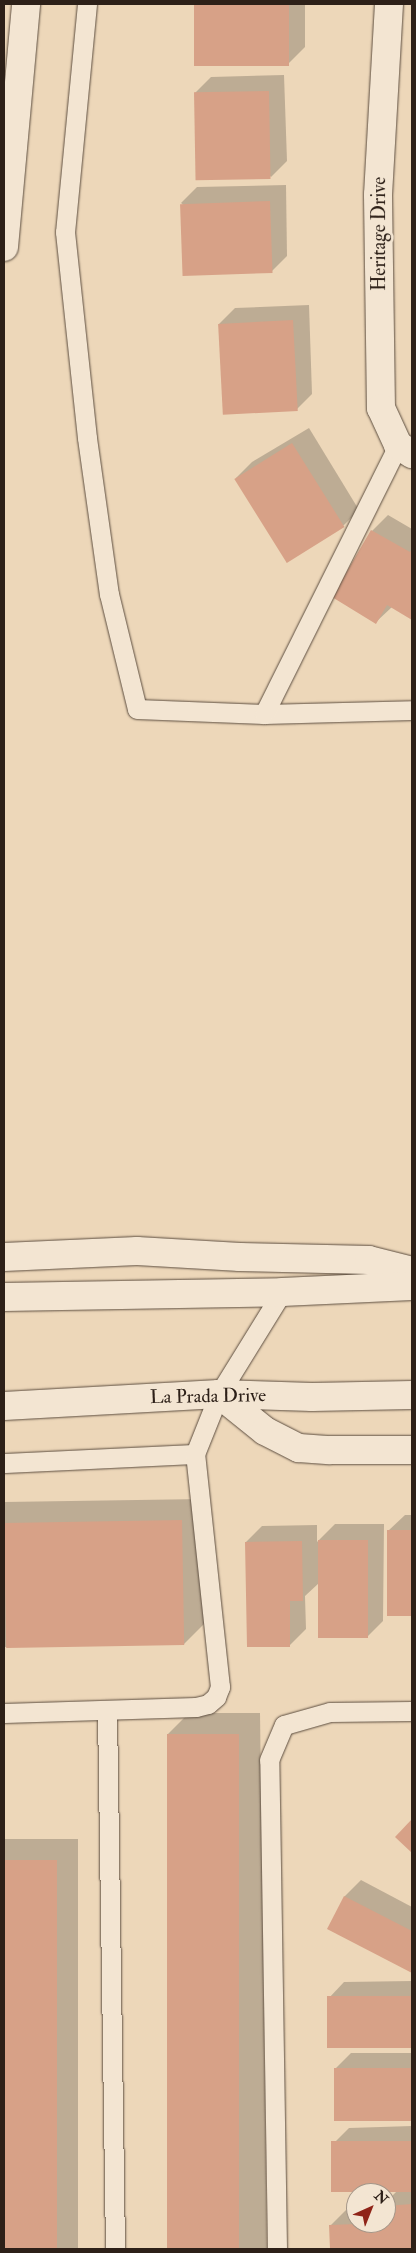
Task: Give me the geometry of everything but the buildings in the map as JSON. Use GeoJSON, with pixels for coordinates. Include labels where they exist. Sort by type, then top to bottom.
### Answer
{"type":"FeatureCollection","features":[{"type":"Feature","properties":{"kind":"main road"},"geometry":{"type":"LineString","coordinates":[[4,247],[26,4]]}},
{"type":"Feature","properties":{"kind":"main road","name":"Heritage Drive"},"geometry":{"type":"LineString","coordinates":[[389,4],[378,195],[381,408],[405,450]]}},
{"type":"Feature","properties":{"kind":"main road"},"geometry":{"type":"LineString","coordinates":[[4,1257],[138,1251],[369,1260],[412,1271]]}},
{"type":"Feature","properties":{"kind":"main road"},"geometry":{"type":"LineString","coordinates":[[4,1297],[282,1292],[412,1286]]}},
{"type":"Feature","properties":{"kind":"main road"},"geometry":{"type":"LineString","coordinates":[[219,1394],[265,1432],[299,1448],[412,1450]]}},
{"type":"Feature","properties":{"kind":"main road","name":"La Prada Drive"},"geometry":{"type":"LineString","coordinates":[[4,1406],[219,1394],[312,1397],[412,1395]]}},
{"type":"Feature","properties":{"kind":"lane"},"geometry":{"type":"LineString","coordinates":[[87,4],[65,232],[87,438],[109,594],[137,709],[264,714],[412,710]]}},
{"type":"Feature","properties":{"kind":"lane"},"geometry":{"type":"LineString","coordinates":[[264,714],[405,450]]}},
{"type":"Feature","properties":{"kind":"lane"},"geometry":{"type":"LineString","coordinates":[[4,1713],[196,1707],[208,1704],[216,1697],[220,1687],[195,1454],[219,1394],[282,1292]]}},
{"type":"Feature","properties":{"kind":"lane"},"geometry":{"type":"LineString","coordinates":[[4,1463],[195,1454]]}},
{"type":"Feature","properties":{"kind":"lane"},"geometry":{"type":"LineString","coordinates":[[107,1710],[115,2249]]}},
{"type":"Feature","properties":{"kind":"lane"},"geometry":{"type":"LineString","coordinates":[[277,2249],[268,1760],[284,1725],[330,1712],[412,1711]]}}]}
